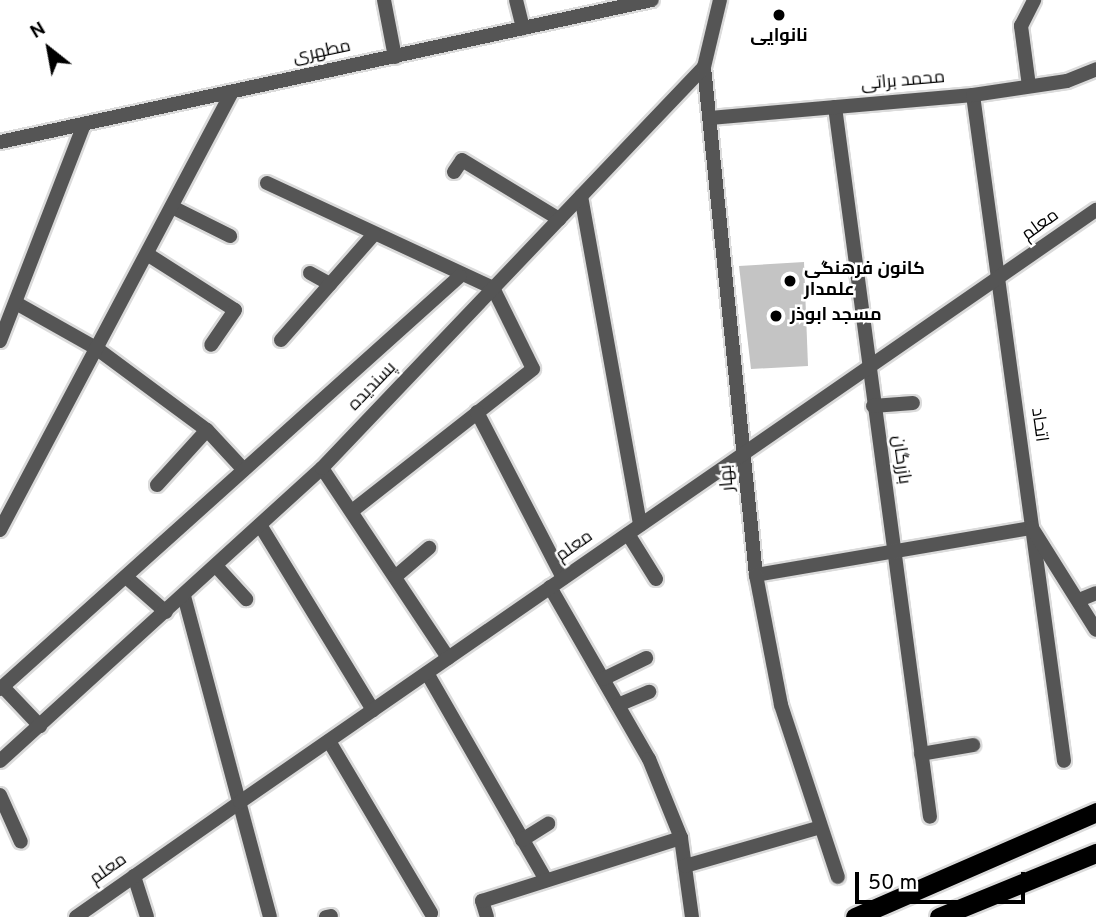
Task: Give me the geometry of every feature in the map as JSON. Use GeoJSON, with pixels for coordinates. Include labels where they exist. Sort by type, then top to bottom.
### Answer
{"type":"FeatureCollection","features":[{"type":"Feature","properties":{"kind":"highway"},"geometry":{"type":"LineString","coordinates":[[855,917],[1096,812]]}},
{"type":"Feature","properties":{"kind":"highway"},"geometry":{"type":"LineString","coordinates":[[939,917],[1096,853]]}},
{"type":"Feature","properties":{"kind":"street"},"geometry":{"type":"LineString","coordinates":[[384,0],[395,57]]}},
{"type":"Feature","properties":{"kind":"street"},"geometry":{"type":"LineString","coordinates":[[516,0],[523,28]]}},
{"type":"Feature","properties":{"kind":"street","name":"مطهری"},"geometry":{"type":"LineString","coordinates":[[0,142],[653,0]]}},
{"type":"Feature","properties":{"kind":"street"},"geometry":{"type":"LineString","coordinates":[[704,68],[720,0]]}},
{"type":"Feature","properties":{"kind":"street"},"geometry":{"type":"LineString","coordinates":[[1029,86],[1021,26],[1034,0]]}},
{"type":"Feature","properties":{"kind":"street","name":"بهار"},"geometry":{"type":"LineString","coordinates":[[704,68],[756,575],[782,705],[838,877]]}},
{"type":"Feature","properties":{"kind":"street","name":"پسندیده"},"geometry":{"type":"LineString","coordinates":[[0,761],[322,468],[704,68]]}},
{"type":"Feature","properties":{"kind":"street","name":"محمد براتی"},"geometry":{"type":"LineString","coordinates":[[710,118],[973,95],[1067,81],[1096,69]]}},
{"type":"Feature","properties":{"kind":"street"},"geometry":{"type":"LineString","coordinates":[[0,530],[232,92]]}},
{"type":"Feature","properties":{"kind":"street","name":"اتحاد"},"geometry":{"type":"LineString","coordinates":[[973,95],[1064,761]]}},
{"type":"Feature","properties":{"kind":"street","name":"بازرگان"},"geometry":{"type":"LineString","coordinates":[[835,107],[867,368],[930,817]]}},
{"type":"Feature","properties":{"kind":"street"},"geometry":{"type":"LineString","coordinates":[[0,341],[84,124]]}},
{"type":"Feature","properties":{"kind":"street"},"geometry":{"type":"LineString","coordinates":[[454,172],[461,160],[559,219]]}},
{"type":"Feature","properties":{"kind":"street"},"geometry":{"type":"LineString","coordinates":[[267,183],[460,276],[493,288],[533,369],[352,512]]}},
{"type":"Feature","properties":{"kind":"street"},"geometry":{"type":"LineString","coordinates":[[581,196],[634,529],[656,579]]}},
{"type":"Feature","properties":{"kind":"street"},"geometry":{"type":"LineString","coordinates":[[172,206],[230,236]]}},
{"type":"Feature","properties":{"kind":"street","name":"معلم"},"geometry":{"type":"LineString","coordinates":[[76,917],[745,452],[998,281],[1096,209]]}},
{"type":"Feature","properties":{"kind":"street"},"geometry":{"type":"LineString","coordinates":[[281,340],[374,234]]}},
{"type":"Feature","properties":{"kind":"street"},"geometry":{"type":"LineString","coordinates":[[147,254],[235,310],[211,345]]}},
{"type":"Feature","properties":{"kind":"street"},"geometry":{"type":"LineString","coordinates":[[310,273],[330,284]]}},
{"type":"Feature","properties":{"kind":"street"},"geometry":{"type":"LineString","coordinates":[[40,726],[1,688],[460,276]]}},
{"type":"Feature","properties":{"kind":"street"},"geometry":{"type":"LineString","coordinates":[[16,303],[96,348],[207,430],[244,470]]}},
{"type":"Feature","properties":{"kind":"street"},"geometry":{"type":"LineString","coordinates":[[873,406],[913,403]]}},
{"type":"Feature","properties":{"kind":"street"},"geometry":{"type":"LineString","coordinates":[[477,412],[563,578]]}},
{"type":"Feature","properties":{"kind":"street"},"geometry":{"type":"LineString","coordinates":[[157,485],[207,430]]}},
{"type":"Feature","properties":{"kind":"street"},"geometry":{"type":"LineString","coordinates":[[322,468],[448,658]]}},
{"type":"Feature","properties":{"kind":"street"},"geometry":{"type":"LineString","coordinates":[[260,525],[373,710]]}},
{"type":"Feature","properties":{"kind":"street"},"geometry":{"type":"LineString","coordinates":[[756,575],[1032,528],[1096,630]]}},
{"type":"Feature","properties":{"kind":"street"},"geometry":{"type":"LineString","coordinates":[[395,577],[429,548]]}},
{"type":"Feature","properties":{"kind":"street"},"geometry":{"type":"LineString","coordinates":[[216,566],[246,599]]}},
{"type":"Feature","properties":{"kind":"street"},"geometry":{"type":"LineString","coordinates":[[125,577],[166,612]]}},
{"type":"Feature","properties":{"kind":"street"},"geometry":{"type":"LineString","coordinates":[[550,587],[649,759],[681,838],[692,917]]}},
{"type":"Feature","properties":{"kind":"street"},"geometry":{"type":"LineString","coordinates":[[1079,600],[1096,593]]}},
{"type":"Feature","properties":{"kind":"street"},"geometry":{"type":"LineString","coordinates":[[184,596],[270,917]]}},
{"type":"Feature","properties":{"kind":"street"},"geometry":{"type":"LineString","coordinates":[[603,680],[646,658]]}},
{"type":"Feature","properties":{"kind":"street"},"geometry":{"type":"LineString","coordinates":[[427,673],[546,880]]}},
{"type":"Feature","properties":{"kind":"street"},"geometry":{"type":"LineString","coordinates":[[618,705],[649,692]]}},
{"type":"Feature","properties":{"kind":"street"},"geometry":{"type":"LineString","coordinates":[[329,741],[431,913]]}},
{"type":"Feature","properties":{"kind":"street"},"geometry":{"type":"LineString","coordinates":[[922,754],[973,745]]}},
{"type":"Feature","properties":{"kind":"street"},"geometry":{"type":"LineString","coordinates":[[0,795],[21,842]]}},
{"type":"Feature","properties":{"kind":"street"},"geometry":{"type":"LineString","coordinates":[[522,840],[548,824]]}},
{"type":"Feature","properties":{"kind":"street"},"geometry":{"type":"LineString","coordinates":[[685,866],[821,827]]}},
{"type":"Feature","properties":{"kind":"street"},"geometry":{"type":"LineString","coordinates":[[487,917],[482,901],[681,838]]}},
{"type":"Feature","properties":{"kind":"street"},"geometry":{"type":"LineString","coordinates":[[134,876],[147,917]]}},
{"type":"Feature","properties":{"kind":"building","name":"مسجد ابوذر"},"geometry":{"type":"Polygon","coordinates":[[[804,262],[808,366],[751,369],[739,266],[804,262]]]}},
{"type":"Feature","properties":{"kind":"place","name":"نانوایی"},"geometry":{"type":"Point","coordinates":[779,15]}},
{"type":"Feature","properties":{"kind":"place","name":"کانون فرهنگی علمدار"},"geometry":{"type":"Point","coordinates":[790,281]}},
{"type":"Feature","properties":{"kind":"place","name":"مسجد ابوذر"},"geometry":{"type":"Point","coordinates":[776,316]}}]}
